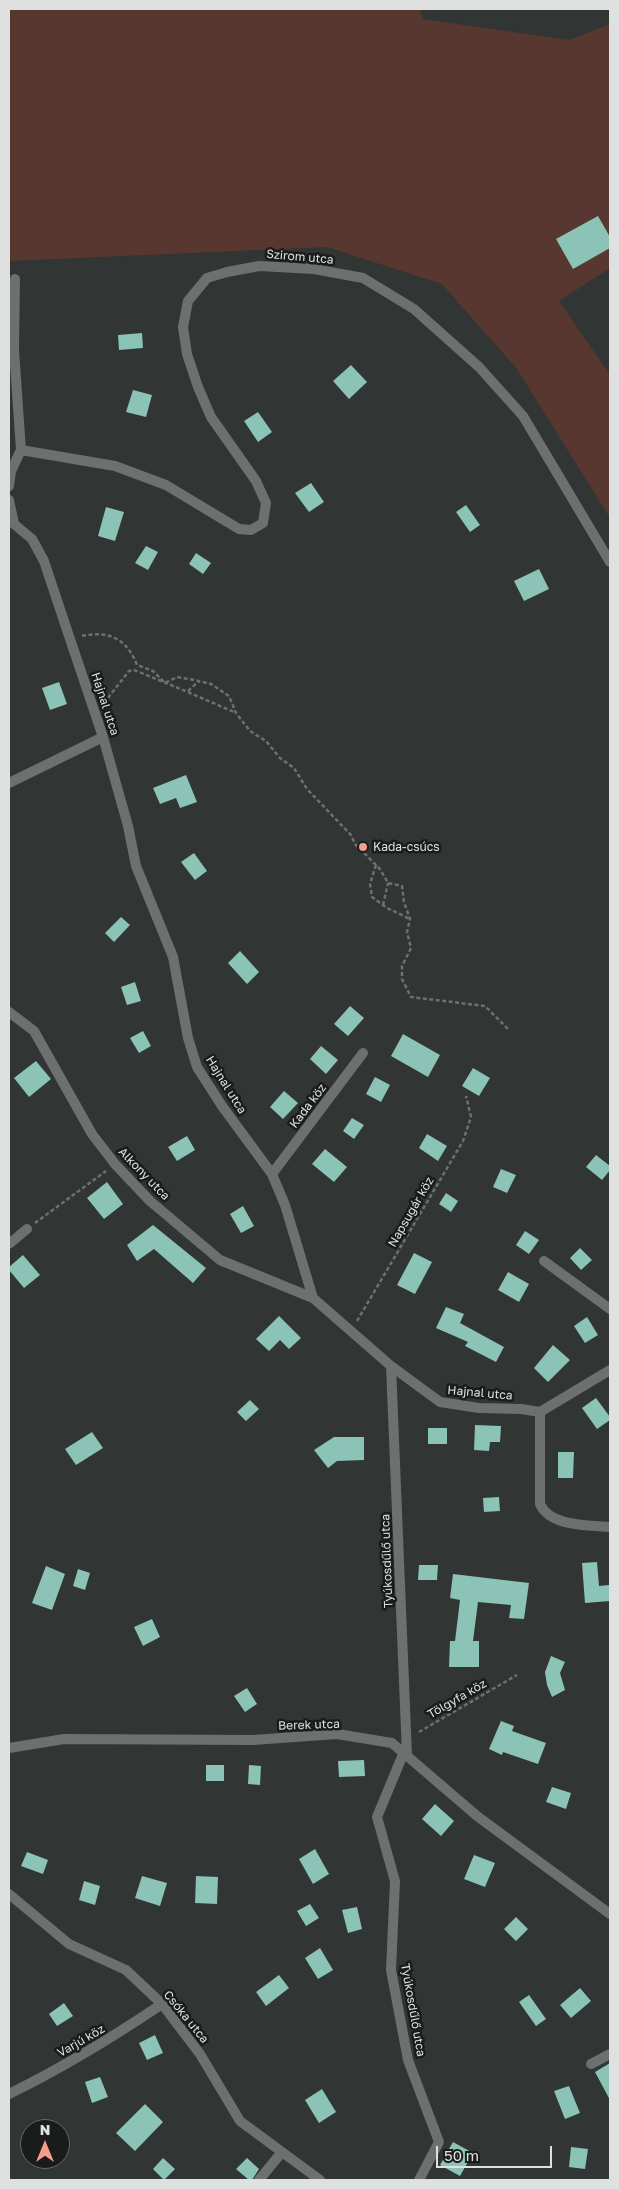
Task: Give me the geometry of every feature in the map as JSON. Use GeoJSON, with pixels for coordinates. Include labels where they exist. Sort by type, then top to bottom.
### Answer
{"type":"FeatureCollection","features":[{"type":"Feature","properties":{"kind":"street","name":"Szirom utca"},"geometry":{"type":"LineString","coordinates":[[21,450],[115,466],[166,485],[239,529],[251,530],[262,523],[266,503],[256,481],[211,417],[198,387],[187,354],[183,327],[188,301],[207,278],[259,266],[314,269],[363,278],[414,309],[479,367],[523,416],[610,562]]}},
{"type":"Feature","properties":{"kind":"street"},"geometry":{"type":"LineString","coordinates":[[9,486],[12,471],[21,450],[14,350],[16,279]]}},
{"type":"Feature","properties":{"kind":"street"},"geometry":{"type":"LineString","coordinates":[[9,500],[11,525]]}},
{"type":"Feature","properties":{"kind":"street","name":"Hajnal utca"},"geometry":{"type":"LineString","coordinates":[[11,525],[32,539],[44,561],[103,737],[128,826],[136,866],[173,957],[188,1038],[197,1067],[222,1106],[272,1174],[285,1205],[313,1298],[391,1366],[440,1402],[479,1408],[521,1409],[540,1412]]}},
{"type":"Feature","properties":{"kind":"street"},"geometry":{"type":"LineString","coordinates":[[9,782],[103,737]]}},
{"type":"Feature","properties":{"kind":"street","name":"Alkony utca"},"geometry":{"type":"LineString","coordinates":[[9,1012],[34,1031],[92,1134],[115,1164],[150,1201],[220,1260],[313,1298]]}},
{"type":"Feature","properties":{"kind":"street","name":"Kada köz"},"geometry":{"type":"LineString","coordinates":[[272,1174],[363,1053]]}},
{"type":"Feature","properties":{"kind":"street"},"geometry":{"type":"LineString","coordinates":[[9,1244],[27,1229]]}},
{"type":"Feature","properties":{"kind":"street"},"geometry":{"type":"LineString","coordinates":[[544,1261],[610,1309]]}},
{"type":"Feature","properties":{"kind":"street","name":"Tyúkosdűlő utca"},"geometry":{"type":"LineString","coordinates":[[391,1366],[407,1739],[406,1754],[377,1817],[395,1881],[391,1970],[408,2060],[438,2142],[419,2180]]}},
{"type":"Feature","properties":{"kind":"street"},"geometry":{"type":"LineString","coordinates":[[610,1370],[540,1412],[540,1504],[543,1511],[550,1516],[569,1523],[610,1527]]}},
{"type":"Feature","properties":{"kind":"street","name":"Berek utca"},"geometry":{"type":"LineString","coordinates":[[9,1748],[64,1739],[253,1740],[337,1734],[392,1743],[476,1816],[610,1913]]}},
{"type":"Feature","properties":{"kind":"street","name":"Csóka utca"},"geometry":{"type":"LineString","coordinates":[[9,1894],[69,1944],[126,1970],[162,2004],[200,2054],[240,2121],[320,2180]]}},
{"type":"Feature","properties":{"kind":"street","name":"Varjú köz"},"geometry":{"type":"LineString","coordinates":[[9,2094],[95,2048],[162,2004]]}},
{"type":"Feature","properties":{"kind":"street"},"geometry":{"type":"LineString","coordinates":[[591,2064],[610,2054]]}},
{"type":"Feature","properties":{"kind":"street"},"geometry":{"type":"LineString","coordinates":[[259,2180],[282,2152]]}},
{"type":"Feature","properties":{"kind":"path"},"geometry":{"type":"LineString","coordinates":[[70,640],[98,634],[116,637],[133,654],[137,665],[153,671],[165,682]]}},
{"type":"Feature","properties":{"kind":"path"},"geometry":{"type":"LineString","coordinates":[[96,714],[129,671],[134,670],[176,688],[188,691],[236,713]]}},
{"type":"Feature","properties":{"kind":"path"},"geometry":{"type":"LineString","coordinates":[[165,682],[177,677],[199,681],[211,684],[229,696],[236,713],[250,731],[266,741],[280,758],[294,768],[307,789],[351,835],[355,844],[376,864],[388,883],[384,905]]}},
{"type":"Feature","properties":{"kind":"path"},"geometry":{"type":"LineString","coordinates":[[188,691],[199,681]]}},
{"type":"Feature","properties":{"kind":"path"},"geometry":{"type":"LineString","coordinates":[[376,864],[370,884],[372,897],[410,920]]}},
{"type":"Feature","properties":{"kind":"path"},"geometry":{"type":"LineString","coordinates":[[388,883],[402,886],[404,902],[410,920],[407,932],[411,948],[402,966],[402,979],[411,997],[485,1006],[508,1029]]}},
{"type":"Feature","properties":{"kind":"path","name":"Napsugár köz"},"geometry":{"type":"LineString","coordinates":[[351,1331],[463,1141],[471,1117],[466,1096]]}},
{"type":"Feature","properties":{"kind":"path"},"geometry":{"type":"LineString","coordinates":[[27,1229],[115,1164]]}},
{"type":"Feature","properties":{"kind":"path","name":"Tölgyfa köz"},"geometry":{"type":"LineString","coordinates":[[407,1739],[517,1675]]}},
{"type":"Feature","properties":{"kind":"shaded area"},"geometry":{"type":"Polygon","coordinates":[[[9,9],[420,9],[422,19],[569,40],[610,24],[610,268],[559,301],[610,375],[610,518],[517,369],[442,284],[327,247],[9,261],[9,9]]]}},
{"type":"Feature","properties":{"kind":"building"},"geometry":{"type":"Polygon","coordinates":[[[598,216],[610,237],[610,248],[573,269],[556,239],[598,216]]]}},
{"type":"Feature","properties":{"kind":"building"},"geometry":{"type":"Polygon","coordinates":[[[142,333],[143,348],[119,350],[118,335],[142,333]]]}},
{"type":"Feature","properties":{"kind":"building"},"geometry":{"type":"Polygon","coordinates":[[[351,365],[367,382],[349,399],[333,381],[351,365]]]}},
{"type":"Feature","properties":{"kind":"building"},"geometry":{"type":"Polygon","coordinates":[[[133,390],[152,395],[146,417],[126,412],[133,390]]]}},
{"type":"Feature","properties":{"kind":"building"},"geometry":{"type":"Polygon","coordinates":[[[258,412],[272,432],[258,442],[244,421],[258,412]]]}},
{"type":"Feature","properties":{"kind":"building"},"geometry":{"type":"Polygon","coordinates":[[[311,483],[324,502],[309,512],[295,493],[311,483]]]}},
{"type":"Feature","properties":{"kind":"building"},"geometry":{"type":"Polygon","coordinates":[[[466,505],[480,525],[470,532],[456,512],[466,505]]]}},
{"type":"Feature","properties":{"kind":"building"},"geometry":{"type":"Polygon","coordinates":[[[106,507],[124,512],[115,541],[98,536],[106,507]]]}},
{"type":"Feature","properties":{"kind":"building"},"geometry":{"type":"Polygon","coordinates":[[[146,546],[158,552],[148,570],[135,563],[146,546]]]}},
{"type":"Feature","properties":{"kind":"building"},"geometry":{"type":"Polygon","coordinates":[[[196,553],[211,563],[203,574],[189,564],[196,553]]]}},
{"type":"Feature","properties":{"kind":"building"},"geometry":{"type":"Polygon","coordinates":[[[539,569],[549,589],[524,601],[514,581],[539,569]]]}},
{"type":"Feature","properties":{"kind":"building"},"geometry":{"type":"Polygon","coordinates":[[[59,682],[67,704],[50,710],[42,688],[59,682]]]}},
{"type":"Feature","properties":{"kind":"building"},"geometry":{"type":"Polygon","coordinates":[[[186,775],[197,802],[180,808],[176,798],[160,804],[153,788],[186,775]]]}},
{"type":"Feature","properties":{"kind":"building"},"geometry":{"type":"Polygon","coordinates":[[[194,853],[207,871],[195,880],[181,862],[194,853]]]}},
{"type":"Feature","properties":{"kind":"building"},"geometry":{"type":"Polygon","coordinates":[[[121,917],[130,925],[114,942],[105,933],[121,917]]]}},
{"type":"Feature","properties":{"kind":"building"},"geometry":{"type":"Polygon","coordinates":[[[240,951],[259,972],[247,984],[228,963],[240,951]]]}},
{"type":"Feature","properties":{"kind":"building"},"geometry":{"type":"Polygon","coordinates":[[[135,982],[141,1001],[127,1005],[121,987],[135,982]]]}},
{"type":"Feature","properties":{"kind":"building"},"geometry":{"type":"Polygon","coordinates":[[[350,1006],[364,1018],[348,1036],[334,1024],[350,1006]]]}},
{"type":"Feature","properties":{"kind":"building"},"geometry":{"type":"Polygon","coordinates":[[[143,1031],[151,1046],[139,1053],[130,1038],[143,1031]]]}},
{"type":"Feature","properties":{"kind":"building"},"geometry":{"type":"Polygon","coordinates":[[[403,1034],[440,1055],[428,1077],[391,1056],[403,1034]]]}},
{"type":"Feature","properties":{"kind":"building"},"geometry":{"type":"Polygon","coordinates":[[[321,1046],[338,1060],[326,1074],[310,1059],[321,1046]]]}},
{"type":"Feature","properties":{"kind":"building"},"geometry":{"type":"Polygon","coordinates":[[[36,1061],[51,1079],[29,1097],[14,1078],[36,1061]]]}},
{"type":"Feature","properties":{"kind":"building"},"geometry":{"type":"Polygon","coordinates":[[[473,1068],[490,1078],[479,1096],[462,1086],[473,1068]]]}},
{"type":"Feature","properties":{"kind":"building"},"geometry":{"type":"Polygon","coordinates":[[[375,1077],[390,1085],[381,1102],[366,1094],[375,1077]]]}},
{"type":"Feature","properties":{"kind":"building"},"geometry":{"type":"Polygon","coordinates":[[[284,1091],[298,1103],[283,1119],[270,1107],[284,1091]]]}},
{"type":"Feature","properties":{"kind":"building"},"geometry":{"type":"Polygon","coordinates":[[[352,1118],[364,1125],[354,1139],[343,1131],[352,1118]]]}},
{"type":"Feature","properties":{"kind":"building"},"geometry":{"type":"Polygon","coordinates":[[[427,1134],[447,1146],[438,1161],[419,1148],[427,1134]]]}},
{"type":"Feature","properties":{"kind":"building"},"geometry":{"type":"Polygon","coordinates":[[[187,1136],[195,1150],[177,1161],[168,1147],[187,1136]]]}},
{"type":"Feature","properties":{"kind":"building"},"geometry":{"type":"Polygon","coordinates":[[[325,1149],[347,1167],[334,1182],[312,1164],[325,1149]]]}},
{"type":"Feature","properties":{"kind":"building"},"geometry":{"type":"Polygon","coordinates":[[[596,1155],[610,1166],[610,1170],[602,1180],[586,1167],[596,1155]]]}},
{"type":"Feature","properties":{"kind":"building"},"geometry":{"type":"Polygon","coordinates":[[[501,1169],[516,1175],[507,1193],[493,1187],[501,1169]]]}},
{"type":"Feature","properties":{"kind":"building"},"geometry":{"type":"Polygon","coordinates":[[[107,1182],[123,1204],[104,1219],[87,1198],[107,1182]]]}},
{"type":"Feature","properties":{"kind":"building"},"geometry":{"type":"Polygon","coordinates":[[[446,1193],[458,1201],[451,1212],[439,1204],[446,1193]]]}},
{"type":"Feature","properties":{"kind":"building"},"geometry":{"type":"Polygon","coordinates":[[[243,1206],[254,1226],[241,1233],[230,1214],[243,1206]]]}},
{"type":"Feature","properties":{"kind":"building"},"geometry":{"type":"Polygon","coordinates":[[[153,1225],[206,1268],[193,1283],[154,1249],[137,1261],[127,1245],[153,1225]]]}},
{"type":"Feature","properties":{"kind":"building"},"geometry":{"type":"Polygon","coordinates":[[[525,1231],[539,1240],[529,1254],[516,1245],[525,1231]]]}},
{"type":"Feature","properties":{"kind":"building"},"geometry":{"type":"Polygon","coordinates":[[[580,1248],[592,1260],[581,1270],[570,1258],[580,1248]]]}},
{"type":"Feature","properties":{"kind":"building"},"geometry":{"type":"Polygon","coordinates":[[[414,1253],[432,1262],[415,1294],[397,1285],[414,1253]]]}},
{"type":"Feature","properties":{"kind":"building"},"geometry":{"type":"Polygon","coordinates":[[[23,1255],[40,1275],[24,1288],[9,1270],[9,1267],[23,1255]]]}},
{"type":"Feature","properties":{"kind":"building"},"geometry":{"type":"Polygon","coordinates":[[[508,1272],[529,1284],[519,1302],[498,1290],[508,1272]]]}},
{"type":"Feature","properties":{"kind":"building"},"geometry":{"type":"Polygon","coordinates":[[[446,1307],[464,1314],[460,1323],[504,1347],[496,1362],[465,1346],[468,1342],[436,1328],[446,1307]]]}},
{"type":"Feature","properties":{"kind":"building"},"geometry":{"type":"Polygon","coordinates":[[[279,1316],[301,1338],[289,1349],[280,1340],[269,1351],[256,1339],[279,1316]]]}},
{"type":"Feature","properties":{"kind":"building"},"geometry":{"type":"Polygon","coordinates":[[[587,1317],[598,1335],[585,1343],[574,1326],[587,1317]]]}},
{"type":"Feature","properties":{"kind":"building"},"geometry":{"type":"Polygon","coordinates":[[[553,1345],[570,1360],[548,1382],[534,1368],[553,1345]]]}},
{"type":"Feature","properties":{"kind":"building"},"geometry":{"type":"Polygon","coordinates":[[[596,1398],[610,1417],[610,1420],[597,1429],[582,1408],[596,1398]]]}},
{"type":"Feature","properties":{"kind":"building"},"geometry":{"type":"Polygon","coordinates":[[[250,1400],[259,1409],[246,1421],[237,1412],[250,1400]]]}},
{"type":"Feature","properties":{"kind":"building"},"geometry":{"type":"Polygon","coordinates":[[[475,1425],[501,1426],[500,1442],[490,1442],[489,1451],[474,1450],[475,1425]]]}},
{"type":"Feature","properties":{"kind":"building"},"geometry":{"type":"Polygon","coordinates":[[[428,1428],[447,1428],[447,1444],[428,1444],[428,1428]]]}},
{"type":"Feature","properties":{"kind":"building"},"geometry":{"type":"Polygon","coordinates":[[[92,1432],[103,1448],[76,1465],[65,1449],[92,1432]]]}},
{"type":"Feature","properties":{"kind":"building"},"geometry":{"type":"Polygon","coordinates":[[[334,1437],[364,1437],[364,1460],[337,1461],[328,1468],[314,1450],[334,1437]]]}},
{"type":"Feature","properties":{"kind":"building"},"geometry":{"type":"Polygon","coordinates":[[[558,1452],[574,1452],[573,1478],[558,1478],[558,1452]]]}},
{"type":"Feature","properties":{"kind":"building"},"geometry":{"type":"Polygon","coordinates":[[[499,1497],[500,1511],[484,1512],[483,1498],[499,1497]]]}},
{"type":"Feature","properties":{"kind":"building"},"geometry":{"type":"Polygon","coordinates":[[[597,1562],[599,1586],[609,1585],[610,1601],[585,1603],[582,1563],[597,1562]]]}},
{"type":"Feature","properties":{"kind":"building"},"geometry":{"type":"Polygon","coordinates":[[[419,1565],[438,1565],[437,1580],[418,1580],[419,1565]]]}},
{"type":"Feature","properties":{"kind":"building"},"geometry":{"type":"Polygon","coordinates":[[[46,1566],[65,1574],[52,1610],[32,1603],[46,1566]]]}},
{"type":"Feature","properties":{"kind":"building"},"geometry":{"type":"Polygon","coordinates":[[[78,1569],[90,1573],[85,1590],[73,1586],[78,1569]]]}},
{"type":"Feature","properties":{"kind":"building"},"geometry":{"type":"Polygon","coordinates":[[[453,1574],[529,1583],[524,1619],[509,1618],[511,1605],[478,1602],[473,1641],[479,1641],[479,1667],[449,1667],[450,1641],[455,1641],[460,1600],[450,1598],[453,1574]]]}},
{"type":"Feature","properties":{"kind":"building"},"geometry":{"type":"Polygon","coordinates":[[[152,1619],[160,1637],[143,1646],[134,1627],[152,1619]]]}},
{"type":"Feature","properties":{"kind":"building"},"geometry":{"type":"Polygon","coordinates":[[[551,1656],[565,1662],[560,1673],[565,1690],[552,1697],[547,1685],[545,1672],[551,1656]]]}},
{"type":"Feature","properties":{"kind":"building"},"geometry":{"type":"Polygon","coordinates":[[[247,1688],[257,1704],[245,1712],[234,1696],[247,1688]]]}},
{"type":"Feature","properties":{"kind":"building"},"geometry":{"type":"Polygon","coordinates":[[[501,1721],[514,1726],[512,1731],[546,1743],[538,1764],[503,1752],[502,1755],[489,1749],[501,1721]]]}},
{"type":"Feature","properties":{"kind":"building"},"geometry":{"type":"Polygon","coordinates":[[[364,1760],[365,1776],[339,1777],[338,1761],[364,1760]]]}},
{"type":"Feature","properties":{"kind":"building"},"geometry":{"type":"Polygon","coordinates":[[[206,1765],[224,1765],[224,1781],[206,1781],[206,1765]]]}},
{"type":"Feature","properties":{"kind":"building"},"geometry":{"type":"Polygon","coordinates":[[[249,1765],[261,1766],[260,1785],[248,1784],[249,1765]]]}},
{"type":"Feature","properties":{"kind":"building"},"geometry":{"type":"Polygon","coordinates":[[[552,1787],[571,1793],[566,1809],[546,1802],[552,1787]]]}},
{"type":"Feature","properties":{"kind":"building"},"geometry":{"type":"Polygon","coordinates":[[[435,1804],[454,1821],[441,1836],[422,1819],[435,1804]]]}},
{"type":"Feature","properties":{"kind":"building"},"geometry":{"type":"Polygon","coordinates":[[[315,1849],[329,1874],[313,1884],[299,1859],[315,1849]]]}},
{"type":"Feature","properties":{"kind":"building"},"geometry":{"type":"Polygon","coordinates":[[[27,1852],[48,1860],[43,1874],[21,1866],[27,1852]]]}},
{"type":"Feature","properties":{"kind":"building"},"geometry":{"type":"Polygon","coordinates":[[[474,1855],[495,1863],[485,1887],[464,1879],[474,1855]]]}},
{"type":"Feature","properties":{"kind":"building"},"geometry":{"type":"Polygon","coordinates":[[[142,1876],[167,1883],[160,1906],[135,1898],[142,1876]]]}},
{"type":"Feature","properties":{"kind":"building"},"geometry":{"type":"Polygon","coordinates":[[[196,1876],[218,1877],[217,1904],[195,1903],[196,1876]]]}},
{"type":"Feature","properties":{"kind":"building"},"geometry":{"type":"Polygon","coordinates":[[[84,1881],[100,1886],[95,1905],[79,1900],[84,1881]]]}},
{"type":"Feature","properties":{"kind":"building"},"geometry":{"type":"Polygon","coordinates":[[[310,1904],[319,1918],[306,1926],[297,1911],[310,1904]]]}},
{"type":"Feature","properties":{"kind":"building"},"geometry":{"type":"Polygon","coordinates":[[[357,1907],[362,1929],[348,1933],[342,1910],[357,1907]]]}},
{"type":"Feature","properties":{"kind":"building"},"geometry":{"type":"Polygon","coordinates":[[[516,1917],[528,1929],[516,1941],[504,1929],[516,1917]]]}},
{"type":"Feature","properties":{"kind":"building"},"geometry":{"type":"Polygon","coordinates":[[[320,1948],[333,1970],[318,1979],[305,1958],[320,1948]]]}},
{"type":"Feature","properties":{"kind":"building"},"geometry":{"type":"Polygon","coordinates":[[[279,1975],[289,1988],[266,2006],[256,1992],[279,1975]]]}},
{"type":"Feature","properties":{"kind":"building"},"geometry":{"type":"Polygon","coordinates":[[[580,1988],[591,2001],[571,2018],[560,2005],[580,1988]]]}},
{"type":"Feature","properties":{"kind":"building"},"geometry":{"type":"Polygon","coordinates":[[[529,1995],[546,2019],[536,2026],[519,2002],[529,1995]]]}},
{"type":"Feature","properties":{"kind":"building"},"geometry":{"type":"Polygon","coordinates":[[[64,2003],[73,2016],[57,2026],[49,2014],[64,2003]]]}},
{"type":"Feature","properties":{"kind":"building"},"geometry":{"type":"Polygon","coordinates":[[[155,2035],[163,2053],[147,2060],[139,2043],[155,2035]]]}},
{"type":"Feature","properties":{"kind":"building"},"geometry":{"type":"Polygon","coordinates":[[[610,2063],[610,2100],[595,2072],[610,2063]]]}},
{"type":"Feature","properties":{"kind":"building"},"geometry":{"type":"Polygon","coordinates":[[[100,2077],[108,2097],[92,2103],[85,2082],[100,2077]]]}},
{"type":"Feature","properties":{"kind":"building"},"geometry":{"type":"Polygon","coordinates":[[[569,2086],[580,2113],[565,2119],[554,2091],[569,2086]]]}},
{"type":"Feature","properties":{"kind":"building"},"geometry":{"type":"Polygon","coordinates":[[[322,2089],[336,2112],[319,2123],[305,2100],[322,2089]]]}},
{"type":"Feature","properties":{"kind":"building"},"geometry":{"type":"Polygon","coordinates":[[[145,2104],[163,2122],[135,2151],[116,2133],[145,2104]]]}},
{"type":"Feature","properties":{"kind":"building"},"geometry":{"type":"Polygon","coordinates":[[[453,2142],[473,2153],[460,2176],[440,2165],[453,2142]]]}},
{"type":"Feature","properties":{"kind":"building"},"geometry":{"type":"Polygon","coordinates":[[[571,2147],[588,2149],[585,2169],[569,2167],[571,2147]]]}},
{"type":"Feature","properties":{"kind":"building"},"geometry":{"type":"Polygon","coordinates":[[[163,2158],[175,2169],[164,2180],[153,2169],[163,2158]]]}},
{"type":"Feature","properties":{"kind":"building"},"geometry":{"type":"Polygon","coordinates":[[[247,2158],[259,2169],[252,2180],[249,2180],[236,2169],[247,2158]]]}},
{"type":"Feature","properties":{"kind":"place","name":"Kada-csúcs"},"geometry":{"type":"Point","coordinates":[363,847]}}]}
